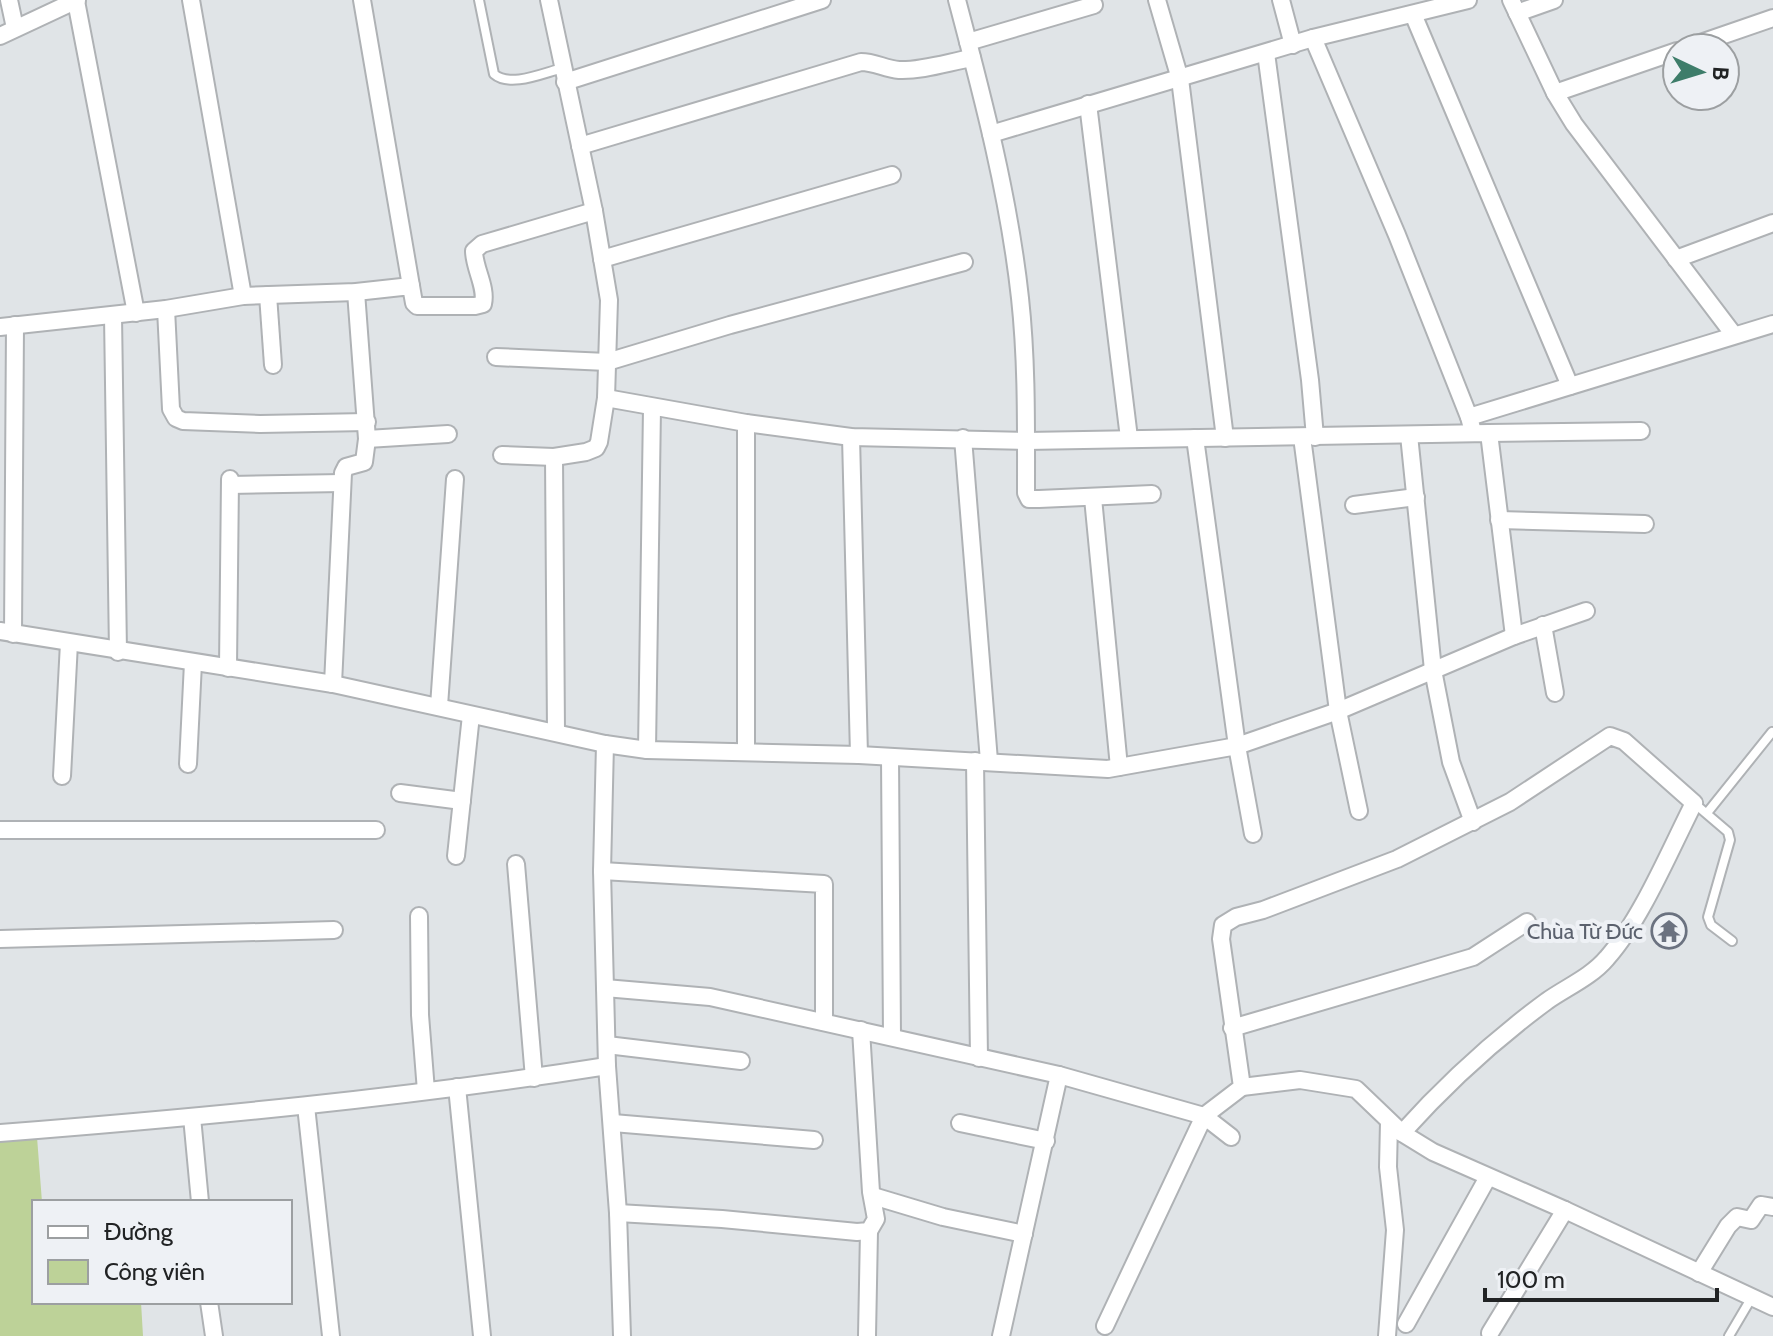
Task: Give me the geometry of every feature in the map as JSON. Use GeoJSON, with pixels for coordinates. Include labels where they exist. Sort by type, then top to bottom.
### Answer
{"type":"FeatureCollection","features":[{"type":"Feature","properties":{"kind":"street"},"geometry":{"type":"LineString","coordinates":[[9,0],[7,32],[76,0],[136,313]]}},
{"type":"Feature","properties":{"kind":"street"},"geometry":{"type":"LineString","coordinates":[[191,0],[243,296]]}},
{"type":"Feature","properties":{"kind":"street"},"geometry":{"type":"LineString","coordinates":[[362,0],[414,303],[417,306],[483,304],[485,297],[474,262],[474,251],[482,244],[594,211]]}},
{"type":"Feature","properties":{"kind":"street"},"geometry":{"type":"LineString","coordinates":[[502,455],[554,457],[596,448],[606,398],[609,300],[594,211],[549,0]]}},
{"type":"Feature","properties":{"kind":"street"},"geometry":{"type":"LineString","coordinates":[[564,75],[822,0]]}},
{"type":"Feature","properties":{"kind":"street"},"geometry":{"type":"LineString","coordinates":[[957,0],[991,134],[1010,228],[1020,299],[1026,493],[1029,499],[1152,494]]}},
{"type":"Feature","properties":{"kind":"street"},"geometry":{"type":"LineString","coordinates":[[1157,0],[1180,79],[1225,438]]}},
{"type":"Feature","properties":{"kind":"street"},"geometry":{"type":"LineString","coordinates":[[1281,0],[1293,45]]}},
{"type":"Feature","properties":{"kind":"street"},"geometry":{"type":"LineString","coordinates":[[991,134],[1404,10],[1468,0]]}},
{"type":"Feature","properties":{"kind":"street"},"geometry":{"type":"LineString","coordinates":[[1554,0],[1514,7],[1555,93],[1574,124],[1734,335]]}},
{"type":"Feature","properties":{"kind":"street"},"geometry":{"type":"LineString","coordinates":[[580,146],[861,62],[902,70],[970,50],[1094,5]]}},
{"type":"Feature","properties":{"kind":"street"},"geometry":{"type":"LineString","coordinates":[[1404,10],[1570,386]]}},
{"type":"Feature","properties":{"kind":"street"},"geometry":{"type":"LineString","coordinates":[[1732,32],[1773,18]]}},
{"type":"Feature","properties":{"kind":"street"},"geometry":{"type":"LineString","coordinates":[[1313,38],[1477,428],[1499,520],[1514,636]]}},
{"type":"Feature","properties":{"kind":"street"},"geometry":{"type":"LineString","coordinates":[[1266,53],[1310,380],[1308,437],[1338,711],[1359,811]]}},
{"type":"Feature","properties":{"kind":"street"},"geometry":{"type":"LineString","coordinates":[[1555,93],[1661,57]]}},
{"type":"Feature","properties":{"kind":"street"},"geometry":{"type":"LineString","coordinates":[[1088,104],[1129,438]]}},
{"type":"Feature","properties":{"kind":"street"},"geometry":{"type":"LineString","coordinates":[[602,259],[892,175]]}},
{"type":"Feature","properties":{"kind":"street"},"geometry":{"type":"LineString","coordinates":[[1676,259],[1773,223]]}},
{"type":"Feature","properties":{"kind":"street"},"geometry":{"type":"LineString","coordinates":[[496,357],[607,362],[730,325],[964,262]]}},
{"type":"Feature","properties":{"kind":"street"},"geometry":{"type":"LineString","coordinates":[[411,286],[356,292],[243,296],[113,316],[4,326],[6,633],[333,684],[605,744],[647,750],[859,755],[1085,768],[1119,767],[1237,746],[1338,711],[1514,636],[1586,611]]}},
{"type":"Feature","properties":{"kind":"street"},"geometry":{"type":"LineString","coordinates":[[333,684],[342,483],[344,469],[364,462],[367,430],[356,292]]}},
{"type":"Feature","properties":{"kind":"street"},"geometry":{"type":"LineString","coordinates":[[268,295],[273,365]]}},
{"type":"Feature","properties":{"kind":"street"},"geometry":{"type":"LineString","coordinates":[[166,309],[171,409],[176,418],[183,421],[448,434]]}},
{"type":"Feature","properties":{"kind":"street"},"geometry":{"type":"LineString","coordinates":[[113,316],[118,652]]}},
{"type":"Feature","properties":{"kind":"street"},"geometry":{"type":"LineString","coordinates":[[1477,428],[1570,386],[1773,324]]}},
{"type":"Feature","properties":{"kind":"street"},"geometry":{"type":"LineString","coordinates":[[606,398],[746,423],[851,437],[1026,441],[1409,435],[1477,428],[1641,431]]}},
{"type":"Feature","properties":{"kind":"street"},"geometry":{"type":"LineString","coordinates":[[647,750],[652,408]]}},
{"type":"Feature","properties":{"kind":"street"},"geometry":{"type":"LineString","coordinates":[[746,423],[746,752]]}},
{"type":"Feature","properties":{"kind":"street"},"geometry":{"type":"LineString","coordinates":[[1409,435],[1433,670],[1451,762],[1473,822]]}},
{"type":"Feature","properties":{"kind":"street"},"geometry":{"type":"LineString","coordinates":[[851,437],[859,755]]}},
{"type":"Feature","properties":{"kind":"street"},"geometry":{"type":"LineString","coordinates":[[963,438],[982,761],[979,1058]]}},
{"type":"Feature","properties":{"kind":"street"},"geometry":{"type":"LineString","coordinates":[[1195,438],[1237,746],[1253,834]]}},
{"type":"Feature","properties":{"kind":"street"},"geometry":{"type":"LineString","coordinates":[[554,457],[556,732]]}},
{"type":"Feature","properties":{"kind":"street"},"geometry":{"type":"LineString","coordinates":[[439,706],[455,479]]}},
{"type":"Feature","properties":{"kind":"street"},"geometry":{"type":"LineString","coordinates":[[228,668],[230,482],[342,483]]}},
{"type":"Feature","properties":{"kind":"street"},"geometry":{"type":"LineString","coordinates":[[1354,505],[1416,497]]}},
{"type":"Feature","properties":{"kind":"street"},"geometry":{"type":"LineString","coordinates":[[1093,498],[1119,767]]}},
{"type":"Feature","properties":{"kind":"street"},"geometry":{"type":"LineString","coordinates":[[1499,520],[1645,524]]}},
{"type":"Feature","properties":{"kind":"street"},"geometry":{"type":"LineString","coordinates":[[1543,625],[1555,693]]}},
{"type":"Feature","properties":{"kind":"street"},"geometry":{"type":"LineString","coordinates":[[62,776],[69,643]]}},
{"type":"Feature","properties":{"kind":"street"},"geometry":{"type":"LineString","coordinates":[[188,764],[193,663]]}},
{"type":"Feature","properties":{"kind":"street"},"geometry":{"type":"LineString","coordinates":[[456,856],[471,715]]}},
{"type":"Feature","properties":{"kind":"street"},"geometry":{"type":"LineString","coordinates":[[1242,1087],[1221,939],[1223,925],[1236,917],[1263,910],[1397,859],[1510,802],[1610,736],[1624,741],[1701,808],[1624,935],[1598,968],[1549,1000],[1396,1128],[1388,1167],[1395,1230],[1387,1336]]}},
{"type":"Feature","properties":{"kind":"street"},"geometry":{"type":"LineString","coordinates":[[605,744],[602,871],[607,1066],[613,1123],[622,1336]]}},
{"type":"Feature","properties":{"kind":"street"},"geometry":{"type":"LineString","coordinates":[[890,757],[892,1037]]}},
{"type":"Feature","properties":{"kind":"street"},"geometry":{"type":"LineString","coordinates":[[400,793],[462,801]]}},
{"type":"Feature","properties":{"kind":"street"},"geometry":{"type":"LineString","coordinates":[[0,830],[376,830]]}},
{"type":"Feature","properties":{"kind":"street"},"geometry":{"type":"LineString","coordinates":[[516,864],[534,1078]]}},
{"type":"Feature","properties":{"kind":"street"},"geometry":{"type":"LineString","coordinates":[[602,871],[824,884],[824,1022]]}},
{"type":"Feature","properties":{"kind":"street"},"geometry":{"type":"LineString","coordinates":[[419,916],[420,1015],[426,1091]]}},
{"type":"Feature","properties":{"kind":"street"},"geometry":{"type":"LineString","coordinates":[[1232,1028],[1473,957],[1527,922]]}},
{"type":"Feature","properties":{"kind":"street"},"geometry":{"type":"LineString","coordinates":[[0,939],[334,930]]}},
{"type":"Feature","properties":{"kind":"street"},"geometry":{"type":"LineString","coordinates":[[605,988],[710,997],[1059,1075],[1204,1116],[1231,1137]]}},
{"type":"Feature","properties":{"kind":"street"},"geometry":{"type":"LineString","coordinates":[[861,1030],[876,1219],[869,1231],[867,1336]]}},
{"type":"Feature","properties":{"kind":"street"},"geometry":{"type":"LineString","coordinates":[[607,1045],[741,1061]]}},
{"type":"Feature","properties":{"kind":"street"},"geometry":{"type":"LineString","coordinates":[[0,1133],[306,1106],[607,1066]]}},
{"type":"Feature","properties":{"kind":"street"},"geometry":{"type":"LineString","coordinates":[[1001,1336],[1059,1075]]}},
{"type":"Feature","properties":{"kind":"street"},"geometry":{"type":"LineString","coordinates":[[1105,1326],[1204,1116],[1242,1087],[1300,1080],[1356,1089],[1396,1128],[1433,1152],[1773,1307]]}},
{"type":"Feature","properties":{"kind":"street"},"geometry":{"type":"LineString","coordinates":[[457,1087],[482,1336]]}},
{"type":"Feature","properties":{"kind":"street"},"geometry":{"type":"LineString","coordinates":[[306,1106],[331,1336]]}},
{"type":"Feature","properties":{"kind":"street"},"geometry":{"type":"LineString","coordinates":[[192,1117],[200,1200]]}},
{"type":"Feature","properties":{"kind":"street"},"geometry":{"type":"LineString","coordinates":[[613,1123],[814,1140]]}},
{"type":"Feature","properties":{"kind":"street"},"geometry":{"type":"LineString","coordinates":[[960,1123],[1046,1141]]}},
{"type":"Feature","properties":{"kind":"street"},"geometry":{"type":"LineString","coordinates":[[1406,1324],[1488,1177]]}},
{"type":"Feature","properties":{"kind":"street"},"geometry":{"type":"LineString","coordinates":[[873,1196],[943,1217],[1024,1234]]}},
{"type":"Feature","properties":{"kind":"street"},"geometry":{"type":"LineString","coordinates":[[1699,1273],[1737,1217],[1751,1220],[1764,1203],[1773,1207]]}},
{"type":"Feature","properties":{"kind":"street"},"geometry":{"type":"LineString","coordinates":[[1490,1333],[1565,1210]]}},
{"type":"Feature","properties":{"kind":"street"},"geometry":{"type":"LineString","coordinates":[[618,1213],[869,1231]]}},
{"type":"Feature","properties":{"kind":"street"},"geometry":{"type":"LineString","coordinates":[[209,1304],[214,1336]]}},
{"type":"Feature","properties":{"kind":"lane"},"geometry":{"type":"LineString","coordinates":[[479,0],[497,77],[508,81],[564,75]]}},
{"type":"Feature","properties":{"kind":"lane"},"geometry":{"type":"LineString","coordinates":[[1732,941],[1711,925],[1708,917],[1730,840],[1728,832],[1701,808],[1772,732]]}},
{"type":"Feature","properties":{"kind":"lane"},"geometry":{"type":"LineString","coordinates":[[1729,1336],[1752,1297]]}},
{"type":"Feature","properties":{"kind":"green space"},"geometry":{"type":"Polygon","coordinates":[[[37,1137],[42,1200],[32,1200],[32,1304],[141,1304],[143,1336],[0,1336],[0,1140],[37,1137]]]}},
{"type":"Feature","properties":{"kind":"place","name":"Chùa Từ Đức"},"geometry":{"type":"Point","coordinates":[1669,931]}}]}
